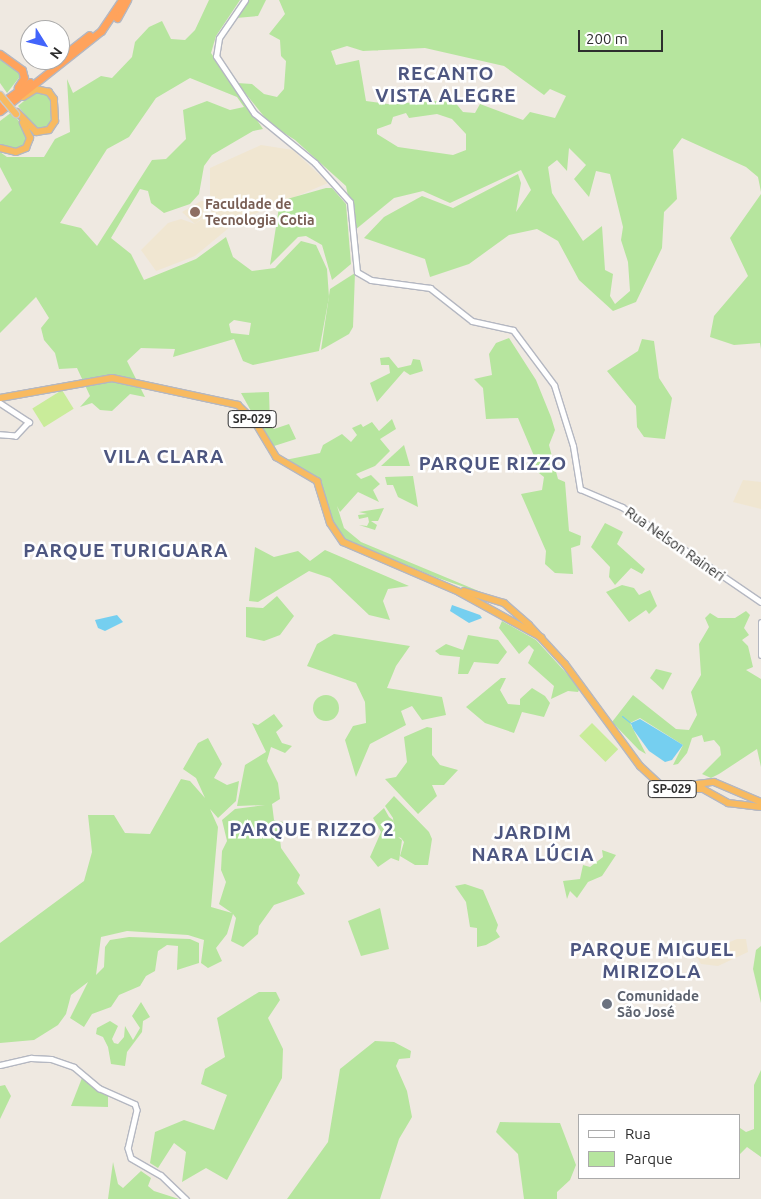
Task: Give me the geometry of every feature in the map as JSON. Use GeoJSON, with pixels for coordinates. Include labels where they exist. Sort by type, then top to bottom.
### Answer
{"type":"FeatureCollection","features":[{"type":"Feature","properties":{"kind":"highway"},"geometry":{"type":"LineString","coordinates":[[70,50],[100,26],[117,0]]}},
{"type":"Feature","properties":{"kind":"highway"},"geometry":{"type":"LineString","coordinates":[[70,57],[110,20],[122,0]]}},
{"type":"Feature","properties":{"kind":"highway"},"geometry":{"type":"LineString","coordinates":[[84,45],[112,25],[127,0]]}},
{"type":"Feature","properties":{"kind":"highway"},"geometry":{"type":"LineString","coordinates":[[0,54],[24,74],[22,82],[2,95],[0,104]]}},
{"type":"Feature","properties":{"kind":"highway"},"geometry":{"type":"LineString","coordinates":[[2,95],[42,70]]}},
{"type":"Feature","properties":{"kind":"highway"},"geometry":{"type":"LineString","coordinates":[[0,111],[53,70]]}},
{"type":"Feature","properties":{"kind":"highway"},"geometry":{"type":"LineString","coordinates":[[0,115],[55,70]]}},
{"type":"Feature","properties":{"kind":"highway"},"geometry":{"type":"LineString","coordinates":[[2,95],[36,132],[43,133],[54,125],[52,95],[40,89],[27,94]]}},
{"type":"Feature","properties":{"kind":"highway"},"geometry":{"type":"LineString","coordinates":[[0,148],[16,152],[29,144],[30,135],[17,113]]}},
{"type":"Feature","properties":{"kind":"highway","name":"SP-029"},"geometry":{"type":"LineString","coordinates":[[0,398],[112,378],[238,405],[255,422],[276,458],[317,481],[330,524],[343,542],[437,582],[486,606],[494,613],[541,637]]}},
{"type":"Feature","properties":{"kind":"highway","name":"SP-029"},"geometry":{"type":"LineString","coordinates":[[437,582],[494,599],[510,607],[541,637],[658,783],[676,790],[703,789],[738,805],[761,807]]}},
{"type":"Feature","properties":{"kind":"highway"},"geometry":{"type":"LineString","coordinates":[[486,606],[494,599]]}},
{"type":"Feature","properties":{"kind":"highway"},"geometry":{"type":"LineString","coordinates":[[503,618],[509,615],[510,607]]}},
{"type":"Feature","properties":{"kind":"highway","name":"SP-029"},"geometry":{"type":"LineString","coordinates":[[609,723],[648,770],[665,784],[675,787],[707,781],[761,802]]}},
{"type":"Feature","properties":{"kind":"highway"},"geometry":{"type":"LineString","coordinates":[[733,791],[725,797],[738,805]]}},
{"type":"Feature","properties":{"kind":"main road","name":"Rua Nelson Raineri"},"geometry":{"type":"LineString","coordinates":[[245,0],[219,38],[216,56],[254,114],[314,163],[350,202],[357,272],[371,280],[430,288],[472,321],[513,330],[554,385],[573,446],[580,489],[622,507],[761,602]]}},
{"type":"Feature","properties":{"kind":"main road"},"geometry":{"type":"LineString","coordinates":[[761,622],[761,655]]}},
{"type":"Feature","properties":{"kind":"street"},"geometry":{"type":"LineString","coordinates":[[0,403],[29,422],[16,436],[0,435]]}},
{"type":"Feature","properties":{"kind":"street"},"geometry":{"type":"LineString","coordinates":[[0,1065],[31,1058],[51,1059],[74,1067],[99,1088],[134,1104],[137,1110],[128,1154],[161,1176],[186,1199]]}},
{"type":"Feature","properties":{"kind":"shaded area"},"geometry":{"type":"Polygon","coordinates":[[[261,145],[293,150],[328,183],[236,222],[195,256],[156,271],[141,250],[168,223],[181,219],[195,224],[218,207],[210,195],[210,168],[261,145]]]}},
{"type":"Feature","properties":{"kind":"shaded area","name":"Faculdade de Tecnologia Cotia"},"geometry":{"type":"Polygon","coordinates":[[[201,201],[209,201],[214,207],[195,224],[182,212],[201,201]]]}},
{"type":"Feature","properties":{"kind":"shaded area"},"geometry":{"type":"Polygon","coordinates":[[[743,480],[761,482],[761,509],[733,502],[743,480]]]}},
{"type":"Feature","properties":{"kind":"shaded area"},"geometry":{"type":"Polygon","coordinates":[[[737,939],[746,939],[748,952],[718,966],[701,964],[696,956],[737,939]]]}},
{"type":"Feature","properties":{"kind":"green space"},"geometry":{"type":"Polygon","coordinates":[[[209,0],[240,0],[216,36],[211,53],[263,129],[253,131],[212,155],[204,166],[199,194],[190,204],[164,213],[151,203],[148,191],[140,189],[111,238],[131,254],[144,280],[196,259],[226,237],[233,257],[252,271],[275,268],[301,241],[316,245],[327,269],[329,297],[319,351],[253,365],[243,361],[234,339],[173,357],[175,349],[141,348],[127,361],[145,397],[130,394],[112,411],[100,410],[92,403],[80,407],[90,396],[77,368],[59,369],[55,353],[44,340],[41,328],[49,318],[36,297],[0,333],[0,202],[12,190],[0,167],[0,152],[7,157],[44,157],[55,139],[70,132],[67,79],[73,93],[101,76],[112,78],[132,57],[135,42],[149,27],[162,21],[171,39],[185,40],[195,30],[209,0]],[[190,78],[156,98],[129,137],[107,149],[60,223],[81,228],[97,246],[152,160],[166,159],[186,139],[183,110],[207,101],[230,110],[244,107],[237,97],[190,78]],[[234,320],[229,324],[231,333],[249,335],[251,323],[234,320]]]}},
{"type":"Feature","properties":{"kind":"green space"},"geometry":{"type":"Polygon","coordinates":[[[248,0],[266,0],[258,16],[236,18],[248,0]]]}},
{"type":"Feature","properties":{"kind":"green space"},"geometry":{"type":"Polygon","coordinates":[[[279,0],[761,0],[761,192],[758,177],[746,167],[682,138],[673,150],[677,199],[664,212],[662,248],[636,302],[613,311],[579,280],[558,241],[537,229],[509,235],[469,264],[430,277],[425,259],[364,238],[384,217],[422,196],[453,208],[518,174],[521,183],[516,212],[531,190],[521,170],[450,203],[423,191],[394,198],[355,230],[346,186],[295,140],[270,124],[237,83],[252,84],[264,94],[277,97],[284,89],[286,61],[281,56],[280,40],[269,34],[285,14],[279,0]],[[347,46],[331,51],[336,65],[359,60],[366,101],[388,104],[453,100],[463,112],[475,113],[480,104],[523,120],[530,112],[555,118],[566,96],[550,89],[544,95],[504,66],[425,48],[363,51],[347,46]],[[406,113],[393,117],[391,124],[377,129],[377,134],[398,147],[453,155],[466,150],[466,134],[452,119],[437,114],[409,118],[406,113]],[[569,148],[567,171],[557,160],[548,167],[552,193],[583,241],[602,226],[605,270],[613,274],[610,296],[615,304],[630,291],[628,262],[621,240],[623,227],[610,174],[596,171],[589,197],[574,179],[586,165],[569,148]]]}},
{"type":"Feature","properties":{"kind":"green space"},"geometry":{"type":"Polygon","coordinates":[[[0,56],[22,74],[7,93],[0,83],[0,56]]]}},
{"type":"Feature","properties":{"kind":"green space"},"geometry":{"type":"Polygon","coordinates":[[[36,91],[45,92],[52,99],[54,119],[50,128],[36,128],[18,106],[36,91]]]}},
{"type":"Feature","properties":{"kind":"green space"},"geometry":{"type":"Polygon","coordinates":[[[12,112],[29,135],[27,146],[15,150],[0,145],[0,121],[12,112]]]}},
{"type":"Feature","properties":{"kind":"green space"},"geometry":{"type":"Polygon","coordinates":[[[332,188],[346,204],[351,264],[332,280],[322,245],[306,236],[298,237],[270,265],[280,201],[332,188]]]}},
{"type":"Feature","properties":{"kind":"green space"},"geometry":{"type":"Polygon","coordinates":[[[761,194],[761,349],[760,343],[734,345],[710,337],[714,316],[748,276],[730,238],[761,194]]]}},
{"type":"Feature","properties":{"kind":"green space"},"geometry":{"type":"Polygon","coordinates":[[[355,273],[353,327],[349,334],[321,350],[330,289],[355,273]]]}},
{"type":"Feature","properties":{"kind":"green space"},"geometry":{"type":"Polygon","coordinates":[[[509,338],[536,380],[555,430],[549,445],[558,479],[565,482],[569,531],[581,536],[580,545],[571,548],[573,574],[555,573],[545,564],[546,551],[521,494],[542,490],[544,477],[535,470],[519,471],[517,464],[537,463],[518,418],[486,419],[483,388],[474,379],[492,375],[489,354],[496,343],[509,338]]]}},
{"type":"Feature","properties":{"kind":"green space"},"geometry":{"type":"Polygon","coordinates":[[[642,339],[654,341],[659,378],[672,398],[665,439],[644,437],[637,427],[636,406],[607,371],[638,351],[642,339]]]}},
{"type":"Feature","properties":{"kind":"green space"},"geometry":{"type":"Polygon","coordinates":[[[389,357],[398,368],[411,365],[413,359],[420,360],[423,371],[410,375],[404,371],[377,402],[370,383],[390,373],[389,365],[381,365],[380,358],[389,357]]]}},
{"type":"Feature","properties":{"kind":"green space"},"geometry":{"type":"Polygon","coordinates":[[[62,390],[74,409],[44,427],[32,409],[62,390]]]}},
{"type":"Feature","properties":{"kind":"green space"},"geometry":{"type":"Polygon","coordinates":[[[269,392],[270,424],[274,429],[289,424],[296,439],[271,447],[241,393],[269,392]]]}},
{"type":"Feature","properties":{"kind":"green space"},"geometry":{"type":"Polygon","coordinates":[[[392,419],[396,429],[380,439],[390,451],[375,466],[356,474],[361,479],[371,475],[380,484],[373,490],[379,502],[358,492],[340,512],[337,506],[344,528],[361,542],[493,597],[435,577],[343,538],[335,528],[319,478],[285,460],[320,453],[323,445],[342,434],[351,442],[357,435],[352,428],[361,424],[363,427],[372,422],[379,431],[392,419]]]}},
{"type":"Feature","properties":{"kind":"green space"},"geometry":{"type":"Polygon","coordinates":[[[404,445],[410,466],[381,466],[404,445]]]}},
{"type":"Feature","properties":{"kind":"green space"},"geometry":{"type":"Polygon","coordinates":[[[413,476],[418,507],[398,497],[393,485],[387,485],[385,477],[413,476]]]}},
{"type":"Feature","properties":{"kind":"green space"},"geometry":{"type":"Polygon","coordinates":[[[384,508],[378,521],[371,521],[377,525],[375,530],[359,525],[367,526],[369,522],[368,517],[359,519],[358,515],[367,514],[359,512],[384,508]]]}},
{"type":"Feature","properties":{"kind":"green space"},"geometry":{"type":"Polygon","coordinates":[[[605,523],[623,532],[617,544],[645,569],[642,574],[631,568],[615,585],[609,577],[610,567],[591,547],[605,523]]]}},
{"type":"Feature","properties":{"kind":"green space"},"geometry":{"type":"Polygon","coordinates":[[[255,547],[274,557],[298,551],[310,561],[325,550],[409,586],[388,589],[383,601],[390,620],[369,615],[330,578],[309,571],[258,602],[249,601],[255,547]]]}},
{"type":"Feature","properties":{"kind":"green space"},"geometry":{"type":"Polygon","coordinates":[[[622,585],[634,588],[639,595],[650,590],[657,606],[649,614],[646,610],[629,622],[606,592],[622,585]]]}},
{"type":"Feature","properties":{"kind":"green space"},"geometry":{"type":"Polygon","coordinates":[[[277,596],[294,616],[280,635],[264,641],[246,637],[246,607],[263,608],[277,596]]]}},
{"type":"Feature","properties":{"kind":"green space"},"geometry":{"type":"Polygon","coordinates":[[[746,611],[750,615],[744,628],[749,635],[742,640],[748,646],[753,667],[746,670],[761,679],[761,767],[757,749],[711,778],[702,774],[721,755],[720,747],[714,740],[704,742],[702,735],[692,738],[687,753],[678,764],[673,765],[683,745],[640,718],[630,723],[646,754],[639,750],[612,722],[633,695],[676,729],[689,730],[697,715],[691,692],[701,675],[699,644],[709,627],[705,618],[710,613],[718,618],[735,618],[746,611]]]}},
{"type":"Feature","properties":{"kind":"green space"},"geometry":{"type":"Polygon","coordinates":[[[502,621],[536,640],[580,688],[578,692],[568,691],[551,699],[554,686],[528,663],[534,650],[529,645],[519,654],[499,628],[502,621]]]}},
{"type":"Feature","properties":{"kind":"green space"},"geometry":{"type":"Polygon","coordinates":[[[334,634],[410,646],[396,666],[387,688],[442,697],[446,715],[422,720],[412,706],[401,711],[406,725],[370,744],[356,777],[345,740],[353,726],[366,723],[365,702],[356,683],[307,666],[317,644],[334,634]]]}},
{"type":"Feature","properties":{"kind":"green space"},"geometry":{"type":"Polygon","coordinates":[[[468,635],[498,640],[507,652],[498,664],[474,662],[468,674],[458,674],[460,657],[440,655],[435,651],[446,644],[463,650],[468,635]]]}},
{"type":"Feature","properties":{"kind":"green space"},"geometry":{"type":"Polygon","coordinates":[[[656,669],[672,673],[663,690],[650,678],[656,669]]]}},
{"type":"Feature","properties":{"kind":"green space"},"geometry":{"type":"Polygon","coordinates":[[[501,678],[506,678],[500,690],[508,704],[520,705],[520,699],[532,688],[545,696],[550,703],[544,717],[522,712],[514,733],[485,723],[466,707],[501,678]]]}},
{"type":"Feature","properties":{"kind":"green space"},"geometry":{"type":"Polygon","coordinates":[[[326,695],[335,699],[339,708],[335,717],[326,721],[317,717],[313,708],[317,699],[326,695]]]}},
{"type":"Feature","properties":{"kind":"green space"},"geometry":{"type":"Polygon","coordinates":[[[274,714],[283,726],[276,732],[282,743],[292,746],[285,753],[271,747],[267,761],[278,783],[280,799],[272,804],[274,820],[283,822],[279,830],[281,848],[300,875],[297,883],[305,894],[274,905],[259,926],[258,934],[243,947],[231,941],[236,918],[233,914],[227,934],[216,948],[222,961],[208,968],[201,963],[204,940],[188,935],[127,931],[101,937],[96,975],[104,967],[105,947],[110,940],[129,937],[190,939],[199,943],[199,963],[177,970],[178,946],[167,945],[158,951],[155,971],[146,976],[140,986],[119,995],[111,1007],[92,1014],[84,1027],[70,1018],[88,982],[71,995],[66,1014],[58,1025],[34,1040],[0,1043],[0,943],[84,881],[92,852],[88,815],[114,815],[125,833],[150,834],[181,779],[190,781],[205,798],[196,778],[183,769],[198,743],[208,738],[222,764],[214,778],[227,785],[239,781],[236,801],[218,818],[210,809],[218,827],[211,907],[232,913],[219,904],[226,882],[221,870],[222,851],[227,841],[222,820],[235,809],[265,805],[237,806],[245,765],[266,752],[252,723],[258,725],[274,714]]]}},
{"type":"Feature","properties":{"kind":"green space"},"geometry":{"type":"Polygon","coordinates":[[[592,723],[618,749],[605,762],[579,736],[592,723]]]}},
{"type":"Feature","properties":{"kind":"green space"},"geometry":{"type":"Polygon","coordinates":[[[427,727],[432,728],[432,755],[440,765],[458,770],[444,785],[432,785],[437,796],[418,814],[385,779],[396,777],[407,762],[404,737],[427,727]]]}},
{"type":"Feature","properties":{"kind":"green space"},"geometry":{"type":"Polygon","coordinates":[[[394,796],[429,832],[432,839],[428,865],[415,865],[400,856],[404,842],[401,838],[398,837],[402,840],[399,861],[391,858],[378,867],[370,857],[381,832],[373,818],[384,808],[393,820],[395,835],[393,818],[385,806],[394,796]]]}},
{"type":"Feature","properties":{"kind":"green space"},"geometry":{"type":"Polygon","coordinates":[[[602,850],[616,855],[602,876],[588,882],[577,898],[570,891],[567,899],[563,881],[580,879],[583,865],[590,867],[603,857],[602,850]]]}},
{"type":"Feature","properties":{"kind":"green space"},"geometry":{"type":"Polygon","coordinates":[[[465,884],[483,890],[498,925],[496,931],[500,937],[486,945],[477,947],[477,928],[470,927],[466,902],[455,886],[465,884]]]}},
{"type":"Feature","properties":{"kind":"green space"},"geometry":{"type":"Polygon","coordinates":[[[380,908],[389,949],[361,956],[348,921],[380,908]]]}},
{"type":"Feature","properties":{"kind":"green space"},"geometry":{"type":"Polygon","coordinates":[[[761,946],[761,1003],[753,969],[756,950],[761,946]]]}},
{"type":"Feature","properties":{"kind":"green space"},"geometry":{"type":"Polygon","coordinates":[[[259,992],[276,992],[280,1000],[268,1018],[283,1049],[282,1078],[227,1180],[206,1168],[182,1182],[186,1152],[174,1143],[158,1168],[150,1163],[155,1132],[184,1120],[214,1130],[227,1095],[201,1084],[205,1069],[225,1057],[217,1018],[259,992]]]}},
{"type":"Feature","properties":{"kind":"green space"},"geometry":{"type":"Polygon","coordinates":[[[141,1002],[150,1017],[143,1021],[142,1032],[127,1052],[125,1066],[111,1064],[108,1047],[103,1037],[96,1034],[97,1028],[110,1021],[118,1026],[112,1039],[114,1043],[118,1044],[124,1037],[125,1026],[133,1040],[140,1028],[132,1016],[141,1002]]]}},
{"type":"Feature","properties":{"kind":"green space"},"geometry":{"type":"Polygon","coordinates":[[[375,1041],[394,1042],[411,1051],[410,1058],[399,1059],[396,1066],[407,1091],[412,1117],[399,1139],[380,1199],[287,1199],[328,1142],[340,1069],[375,1041]]]}},
{"type":"Feature","properties":{"kind":"green space"},"geometry":{"type":"Polygon","coordinates":[[[761,1070],[761,1157],[747,1147],[741,1153],[741,1129],[746,1132],[754,1129],[754,1085],[761,1070]]]}},
{"type":"Feature","properties":{"kind":"green space"},"geometry":{"type":"Polygon","coordinates":[[[82,1078],[108,1096],[108,1107],[71,1106],[82,1078]]]}},
{"type":"Feature","properties":{"kind":"green space"},"geometry":{"type":"Polygon","coordinates":[[[5,1085],[11,1096],[0,1119],[0,1086],[5,1085]]]}},
{"type":"Feature","properties":{"kind":"green space"},"geometry":{"type":"Polygon","coordinates":[[[500,1122],[560,1123],[576,1165],[570,1180],[557,1192],[557,1199],[524,1199],[518,1154],[496,1132],[500,1122]]]}},
{"type":"Feature","properties":{"kind":"green space"},"geometry":{"type":"Polygon","coordinates":[[[113,1162],[118,1184],[123,1188],[141,1171],[151,1178],[148,1186],[154,1191],[179,1199],[108,1199],[113,1162]]]}},
{"type":"Feature","properties":{"kind":"water"},"geometry":{"type":"Polygon","coordinates":[[[452,605],[480,615],[482,618],[469,623],[450,611],[452,605]]]}},
{"type":"Feature","properties":{"kind":"water"},"geometry":{"type":"Polygon","coordinates":[[[117,615],[123,622],[105,631],[98,628],[95,620],[117,615]]]}},
{"type":"Feature","properties":{"kind":"water"},"geometry":{"type":"Polygon","coordinates":[[[640,719],[683,745],[672,760],[665,762],[649,751],[633,729],[631,723],[640,719]]]}},
{"type":"Feature","properties":{"kind":"waterway"},"geometry":{"type":"LineString","coordinates":[[622,716],[632,724]]}},
{"type":"Feature","properties":{"kind":"place","name":"Faculdade de Tecnologia Cotia"},"geometry":{"type":"Point","coordinates":[195,212]}},
{"type":"Feature","properties":{"kind":"place","name":"Comunidade São José"},"geometry":{"type":"Point","coordinates":[607,1004]}},
{"type":"Feature","properties":{"kind":"district","name":"RECANTO VISTA ALEGRE"},"geometry":{"type":"Point","coordinates":[446,85]}},
{"type":"Feature","properties":{"kind":"district","name":"VILA CLARA"},"geometry":{"type":"Point","coordinates":[164,457]}},
{"type":"Feature","properties":{"kind":"district","name":"PARQUE RIZZO"},"geometry":{"type":"Point","coordinates":[493,464]}},
{"type":"Feature","properties":{"kind":"district","name":"PARQUE TURIGUARA"},"geometry":{"type":"Point","coordinates":[126,551]}},
{"type":"Feature","properties":{"kind":"district","name":"PARQUE RIZZO 2"},"geometry":{"type":"Point","coordinates":[312,830]}},
{"type":"Feature","properties":{"kind":"district","name":"JARDIM NARA LÚCIA"},"geometry":{"type":"Point","coordinates":[533,844]}},
{"type":"Feature","properties":{"kind":"district","name":"PARQUE MIGUEL MIRIZOLA"},"geometry":{"type":"Point","coordinates":[652,961]}}]}
